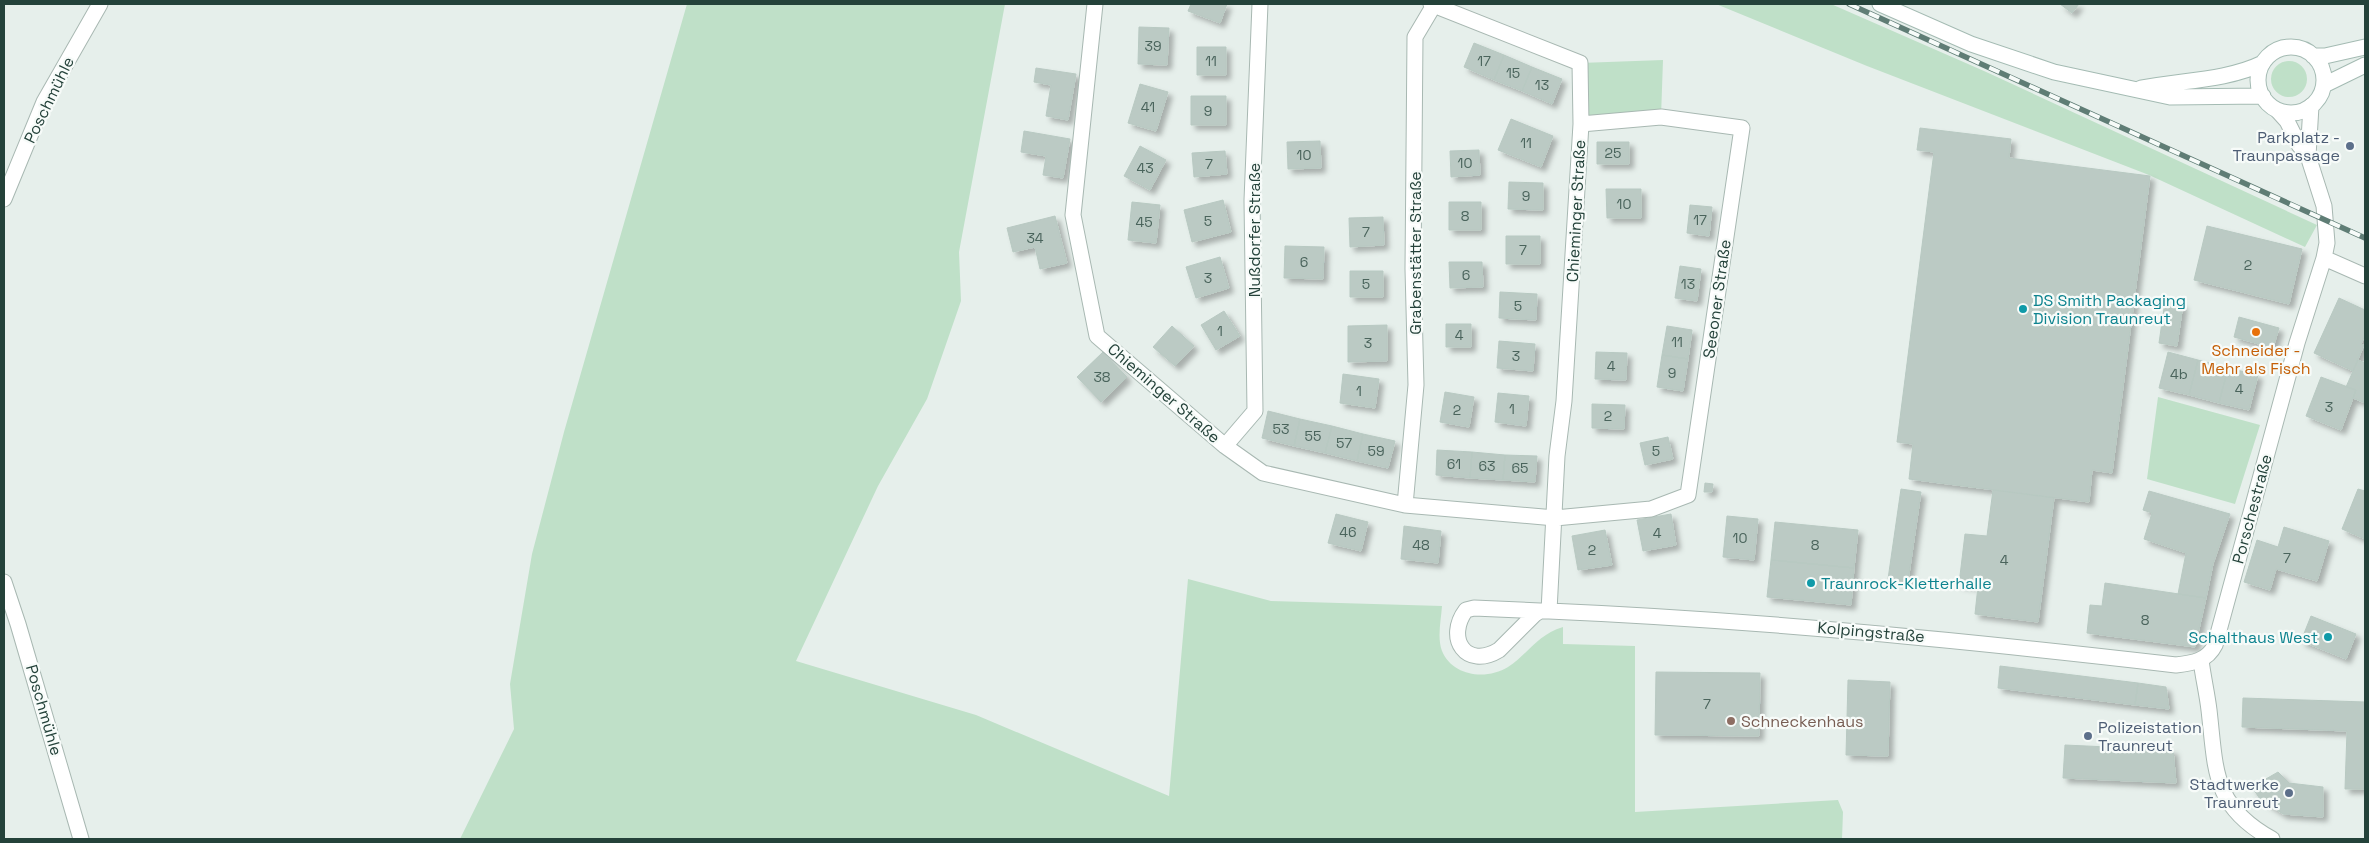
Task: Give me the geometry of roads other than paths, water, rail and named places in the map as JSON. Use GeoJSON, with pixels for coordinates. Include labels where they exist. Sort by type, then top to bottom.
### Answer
{"type":"FeatureCollection","features":[{"type":"Feature","properties":{"kind":"street","name":"Poschmühle"},"geometry":{"type":"LineString","coordinates":[[4,199],[44,102],[100,4]]}},
{"type":"Feature","properties":{"kind":"street","name":"Chieminger Straße"},"geometry":{"type":"LineString","coordinates":[[1095,4],[1073,214],[1098,336],[1225,446],[1263,473],[1405,505],[1555,518]]}},
{"type":"Feature","properties":{"kind":"street","name":"Nußdorfer Straße"},"geometry":{"type":"LineString","coordinates":[[1225,446],[1254,411],[1252,200],[1260,4]]}},
{"type":"Feature","properties":{"kind":"street","name":"Chieminger Straße"},"geometry":{"type":"LineString","coordinates":[[1432,4],[1580,63],[1581,124],[1564,401],[1557,456],[1555,518],[1545,611]]}},
{"type":"Feature","properties":{"kind":"street","name":"Grabenstätter Straße"},"geometry":{"type":"LineString","coordinates":[[1405,505],[1416,385],[1413,269],[1416,37],[1432,4]]}},
{"type":"Feature","properties":{"kind":"street"},"geometry":{"type":"LineString","coordinates":[[1880,4],[1971,44],[2021,62],[2086,80],[2137,88],[2170,97],[2263,96]]}},
{"type":"Feature","properties":{"kind":"street"},"geometry":{"type":"LineString","coordinates":[[2313,56],[2325,56],[2365,47]]}},
{"type":"Feature","properties":{"kind":"street"},"geometry":{"type":"LineString","coordinates":[[2137,88],[2224,75],[2250,69],[2263,63],[2273,53],[2286,48],[2301,49],[2313,56],[2321,66],[2324,85],[2319,97],[2311,106],[2299,112],[2278,111],[2269,105],[2263,96],[2258,80],[2263,63]]}},
{"type":"Feature","properties":{"kind":"street"},"geometry":{"type":"LineString","coordinates":[[2324,85],[2365,66]]}},
{"type":"Feature","properties":{"kind":"street","name":"Porschestraße"},"geometry":{"type":"LineString","coordinates":[[2308,156],[2311,106]]}},
{"type":"Feature","properties":{"kind":"street","name":"Porschestraße"},"geometry":{"type":"LineString","coordinates":[[2200,660],[2212,651],[2215,644],[2297,344],[2324,258],[2326,220],[2321,193],[2308,156],[2299,145],[2287,121],[2278,111]]}},
{"type":"Feature","properties":{"kind":"street","name":"Seeoner Straße"},"geometry":{"type":"LineString","coordinates":[[1555,518],[1651,508],[1688,495],[1742,128],[1661,117],[1581,124]]}},
{"type":"Feature","properties":{"kind":"street"},"geometry":{"type":"LineString","coordinates":[[2324,258],[2365,276]]}},
{"type":"Feature","properties":{"kind":"street","name":"Poschmühle"},"geometry":{"type":"LineString","coordinates":[[4,582],[81,839]]}},
{"type":"Feature","properties":{"kind":"street","name":"Kolpingstraße"},"geometry":{"type":"LineString","coordinates":[[1545,611],[1491,655],[1482,658],[1474,656],[1465,651],[1460,643],[1457,633],[1459,624],[1466,610],[1474,608],[1545,611],[1696,618],[1898,634],[2176,664],[2200,660]]}},
{"type":"Feature","properties":{"kind":"street"},"geometry":{"type":"LineString","coordinates":[[2200,660],[2209,708],[2212,750],[2220,784],[2229,802],[2242,818],[2272,839]]}},
{"type":"Feature","properties":{"kind":"railway"},"geometry":{"type":"LineString","coordinates":[[1849,4],[2365,238]]}},
{"type":"Feature","properties":{"kind":"place","name":"Parkplatz - Traunpassage"},"geometry":{"type":"Point","coordinates":[2350,146]}},
{"type":"Feature","properties":{"kind":"place","name":"DS Smith Packaging Division Traunreut"},"geometry":{"type":"Point","coordinates":[2023,309]}},
{"type":"Feature","properties":{"kind":"place","name":"Schneider - Mehr als Fisch"},"geometry":{"type":"Point","coordinates":[2256,332]}},
{"type":"Feature","properties":{"kind":"place","name":"Traunrock-Kletterhalle"},"geometry":{"type":"Point","coordinates":[1811,583]}},
{"type":"Feature","properties":{"kind":"place","name":"Schalthaus West"},"geometry":{"type":"Point","coordinates":[2328,637]}},
{"type":"Feature","properties":{"kind":"place","name":"Schneckenhaus"},"geometry":{"type":"Point","coordinates":[1731,721]}},
{"type":"Feature","properties":{"kind":"place","name":"Polizeistation Traunreut"},"geometry":{"type":"Point","coordinates":[2088,736]}},
{"type":"Feature","properties":{"kind":"place","name":"Stadtwerke Traunreut"},"geometry":{"type":"Point","coordinates":[2289,793]}}]}
